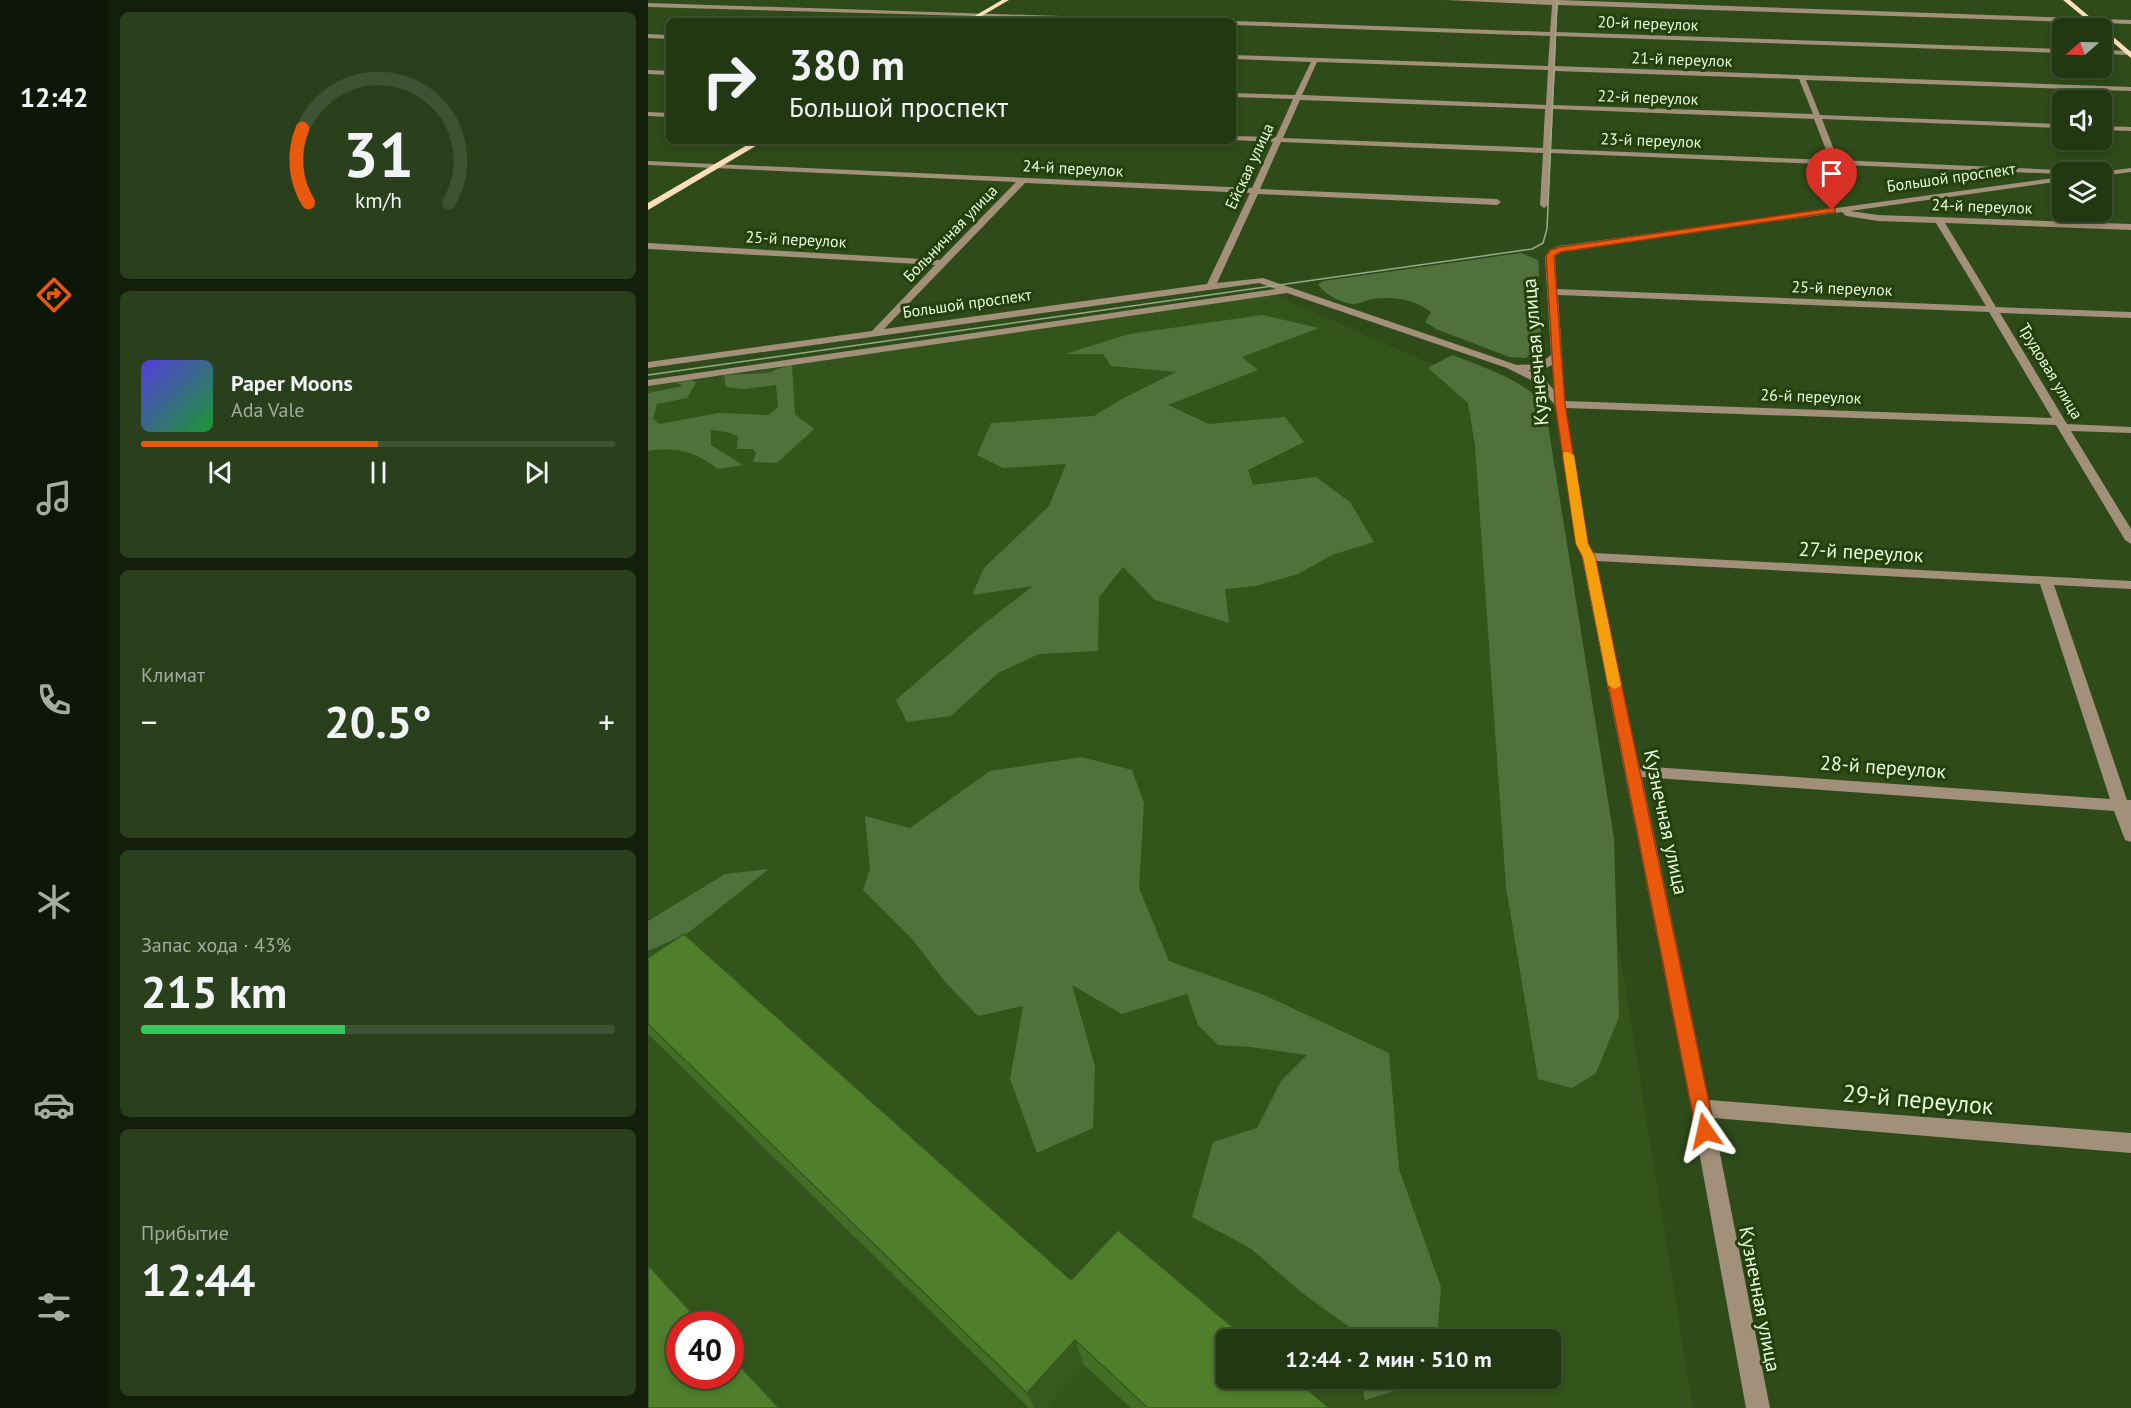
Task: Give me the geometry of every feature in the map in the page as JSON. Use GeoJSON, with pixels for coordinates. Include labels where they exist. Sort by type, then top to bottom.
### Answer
{"type":"FeatureCollection","features":[{"type":"Feature","properties":{"kind":"main road"},"geometry":{"type":"LineString","coordinates":[[975,18],[1006,0]]}},
{"type":"Feature","properties":{"kind":"main road"},"geometry":{"type":"LineString","coordinates":[[2066,0],[2087,18]]}},
{"type":"Feature","properties":{"kind":"main road"},"geometry":{"type":"LineString","coordinates":[[2112,38],[2130,54]]}},
{"type":"Feature","properties":{"kind":"main road"},"geometry":{"type":"LineString","coordinates":[[648,207],[755,144]]}},
{"type":"Feature","properties":{"kind":"street"},"geometry":{"type":"LineString","coordinates":[[1449,0],[1555,1],[2052,20]]}},
{"type":"Feature","properties":{"kind":"street"},"geometry":{"type":"LineString","coordinates":[[1544,205],[1555,1]]}},
{"type":"Feature","properties":{"kind":"street"},"geometry":{"type":"LineString","coordinates":[[871,12],[886,4]]}},
{"type":"Feature","properties":{"kind":"street"},"geometry":{"type":"LineString","coordinates":[[648,5],[1049,18]]}},
{"type":"Feature","properties":{"kind":"street"},"geometry":{"type":"LineString","coordinates":[[2112,22],[2131,22]]}},
{"type":"Feature","properties":{"kind":"street","name":"20-й переулок"},"geometry":{"type":"LineString","coordinates":[[1236,23],[2052,51]]}},
{"type":"Feature","properties":{"kind":"street"},"geometry":{"type":"LineString","coordinates":[[648,36],[666,37]]}},
{"type":"Feature","properties":{"kind":"street"},"geometry":{"type":"LineString","coordinates":[[2112,53],[2130,54]]}},
{"type":"Feature","properties":{"kind":"street","name":"21-й переулок"},"geometry":{"type":"LineString","coordinates":[[1236,57],[2131,89]]}},
{"type":"Feature","properties":{"kind":"street","name":"Ейская улица"},"geometry":{"type":"LineString","coordinates":[[1210,286],[1315,60]]}},
{"type":"Feature","properties":{"kind":"street"},"geometry":{"type":"LineString","coordinates":[[648,72],[666,73]]}},
{"type":"Feature","properties":{"kind":"street"},"geometry":{"type":"LineString","coordinates":[[1802,77],[1835,163]]}},
{"type":"Feature","properties":{"kind":"street","name":"22-й переулок"},"geometry":{"type":"LineString","coordinates":[[1236,95],[2052,126]]}},
{"type":"Feature","properties":{"kind":"street"},"geometry":{"type":"LineString","coordinates":[[648,114],[666,115]]}},
{"type":"Feature","properties":{"kind":"street"},"geometry":{"type":"LineString","coordinates":[[2112,128],[2131,129]]}},
{"type":"Feature","properties":{"kind":"street","name":"23-й переулок"},"geometry":{"type":"LineString","coordinates":[[1236,138],[2052,171]]}},
{"type":"Feature","properties":{"kind":"street","name":"24-й переулок"},"geometry":{"type":"LineString","coordinates":[[648,164],[1497,202]]}},
{"type":"Feature","properties":{"kind":"street"},"geometry":{"type":"LineString","coordinates":[[2112,173],[2131,170]]}},
{"type":"Feature","properties":{"kind":"street","name":"Большой проспект"},"geometry":{"type":"LineString","coordinates":[[1560,249],[2052,180]]}},
{"type":"Feature","properties":{"kind":"street","name":"Больничная улица"},"geometry":{"type":"LineString","coordinates":[[876,332],[1022,181]]}},
{"type":"Feature","properties":{"kind":"street","name":"24-й переулок"},"geometry":{"type":"LineString","coordinates":[[1832,210],[1878,218],[2131,226]]}},
{"type":"Feature","properties":{"kind":"street","name":"Трудовая улица"},"geometry":{"type":"LineString","coordinates":[[1940,220],[2131,540]]}},
{"type":"Feature","properties":{"kind":"street","name":"25-й переулок"},"geometry":{"type":"LineString","coordinates":[[648,246],[941,263]]}},
{"type":"Feature","properties":{"kind":"street","name":"Кузнечная улица"},"geometry":{"type":"LineString","coordinates":[[1560,249],[1550,256],[1551,292],[1558,355],[1560,404],[1582,544],[1589,557],[1701,1108],[1758,1408]]}},
{"type":"Feature","properties":{"kind":"street","name":"Большой проспект"},"geometry":{"type":"LineString","coordinates":[[648,365],[1260,280],[1510,366],[1539,380],[1560,404]]}},
{"type":"Feature","properties":{"kind":"street","name":"Большой проспект"},"geometry":{"type":"LineString","coordinates":[[648,383],[1289,290]]}},
{"type":"Feature","properties":{"kind":"street","name":"25-й переулок"},"geometry":{"type":"LineString","coordinates":[[1551,292],[2131,315]]}},
{"type":"Feature","properties":{"kind":"street"},"geometry":{"type":"LineString","coordinates":[[1510,366],[1542,367],[1558,355]]}},
{"type":"Feature","properties":{"kind":"street","name":"26-й переулок"},"geometry":{"type":"LineString","coordinates":[[1560,404],[2062,425],[2131,430]]}},
{"type":"Feature","properties":{"kind":"street","name":"27-й переулок"},"geometry":{"type":"LineString","coordinates":[[1589,557],[2131,585]]}},
{"type":"Feature","properties":{"kind":"street"},"geometry":{"type":"LineString","coordinates":[[2046,581],[2126,806],[2131,836]]}},
{"type":"Feature","properties":{"kind":"street","name":"28-й переулок"},"geometry":{"type":"LineString","coordinates":[[1632,771],[2126,806]]}},
{"type":"Feature","properties":{"kind":"street","name":"29-й переулок"},"geometry":{"type":"LineString","coordinates":[[1701,1108],[2131,1143]]}},
{"type":"Feature","properties":{"kind":"shaded area"},"geometry":{"type":"Polygon","coordinates":[[[1521,253],[1538,260],[1538,295],[1542,311],[1539,337],[1526,358],[1509,357],[1436,329],[1425,322],[1431,312],[1410,301],[1380,298],[1350,304],[1329,295],[1318,284],[1324,281],[1521,253]]]}},
{"type":"Feature","properties":{"kind":"shaded area"},"geometry":{"type":"Polygon","coordinates":[[[1270,293],[1532,408],[1693,1408],[648,1408],[648,384],[1270,293]]]}},
{"type":"Feature","properties":{"kind":"shaded area"},"geometry":{"type":"Polygon","coordinates":[[[1262,315],[1319,328],[1242,357],[1258,370],[1168,405],[1209,424],[1285,417],[1304,442],[1248,470],[1253,485],[1316,477],[1350,502],[1374,542],[1332,555],[1298,574],[1256,586],[1225,589],[1229,623],[1155,600],[1123,567],[1099,597],[1098,651],[1039,654],[998,673],[951,716],[907,722],[896,700],[980,627],[1033,586],[972,595],[984,568],[1049,506],[1066,464],[1003,468],[977,455],[991,423],[1094,416],[1120,400],[1176,372],[1111,366],[1103,354],[1065,354],[1129,334],[1262,315]]]}},
{"type":"Feature","properties":{"kind":"shaded area"},"geometry":{"type":"Polygon","coordinates":[[[1452,355],[1500,374],[1524,387],[1540,402],[1548,425],[1614,838],[1619,1017],[1596,1073],[1572,1088],[1538,1079],[1506,887],[1475,446],[1468,403],[1428,368],[1452,355]]]}},
{"type":"Feature","properties":{"kind":"shaded area"},"geometry":{"type":"Polygon","coordinates":[[[792,364],[795,414],[814,429],[777,463],[753,462],[756,453],[753,449],[737,449],[738,436],[711,430],[711,445],[743,465],[718,469],[693,454],[677,450],[648,451],[648,393],[683,386],[676,382],[692,380],[696,383],[687,398],[657,404],[653,419],[659,424],[719,413],[769,415],[778,407],[776,385],[745,389],[726,387],[724,375],[767,373],[792,364]]]}},
{"type":"Feature","properties":{"kind":"shaded area"},"geometry":{"type":"Polygon","coordinates":[[[1082,757],[1132,770],[1144,803],[1139,888],[1169,961],[1264,995],[1389,1053],[1399,1169],[1441,1287],[1438,1329],[1349,1329],[1348,1326],[1306,1296],[1250,1248],[1192,1217],[1213,1142],[1257,1128],[1281,1081],[1307,1055],[1218,1045],[1198,1025],[1187,994],[1122,1014],[1072,985],[1095,1066],[1093,1128],[1037,1153],[1010,1079],[1023,1006],[978,1016],[946,983],[912,939],[863,890],[870,869],[865,816],[910,828],[990,771],[1082,757]]]}},
{"type":"Feature","properties":{"kind":"shaded area"},"geometry":{"type":"Polygon","coordinates":[[[769,869],[688,933],[648,951],[648,921],[725,874],[769,869]]]}},
{"type":"Feature","properties":{"kind":"shaded area"},"geometry":{"type":"Polygon","coordinates":[[[1362,1389],[1401,1389],[1365,1400],[1362,1389]]]}},
{"type":"Feature","properties":{"kind":"building"},"geometry":{"type":"Polygon","coordinates":[[[684,934],[1071,1280],[1118,1230],[1235,1329],[1216,1329],[1216,1389],[1307,1389],[1329,1408],[1148,1408],[1075,1340],[1027,1393],[648,1024],[648,958],[684,934]]]}},
{"type":"Feature","properties":{"kind":"building"},"geometry":{"type":"Polygon","coordinates":[[[648,1265],[690,1311],[666,1311],[666,1389],[744,1389],[744,1370],[779,1408],[648,1408],[648,1265]]]}},
{"type":"Feature","properties":{"kind":"tram line"},"geometry":{"type":"LineString","coordinates":[[648,375],[1532,249],[1543,243],[1547,229],[1557,0]]}},
{"type":"Feature","properties":{"kind":"slow traffic"},"geometry":{"type":"LineString","coordinates":[[1568,455],[1582,544],[1589,557],[1615,685]]}},
{"type":"Feature","properties":{"kind":"route"},"geometry":{"type":"LineString","coordinates":[[1705,1131],[1589,557],[1582,544],[1560,404],[1550,256],[1560,249],[1832,210]]}}]}
